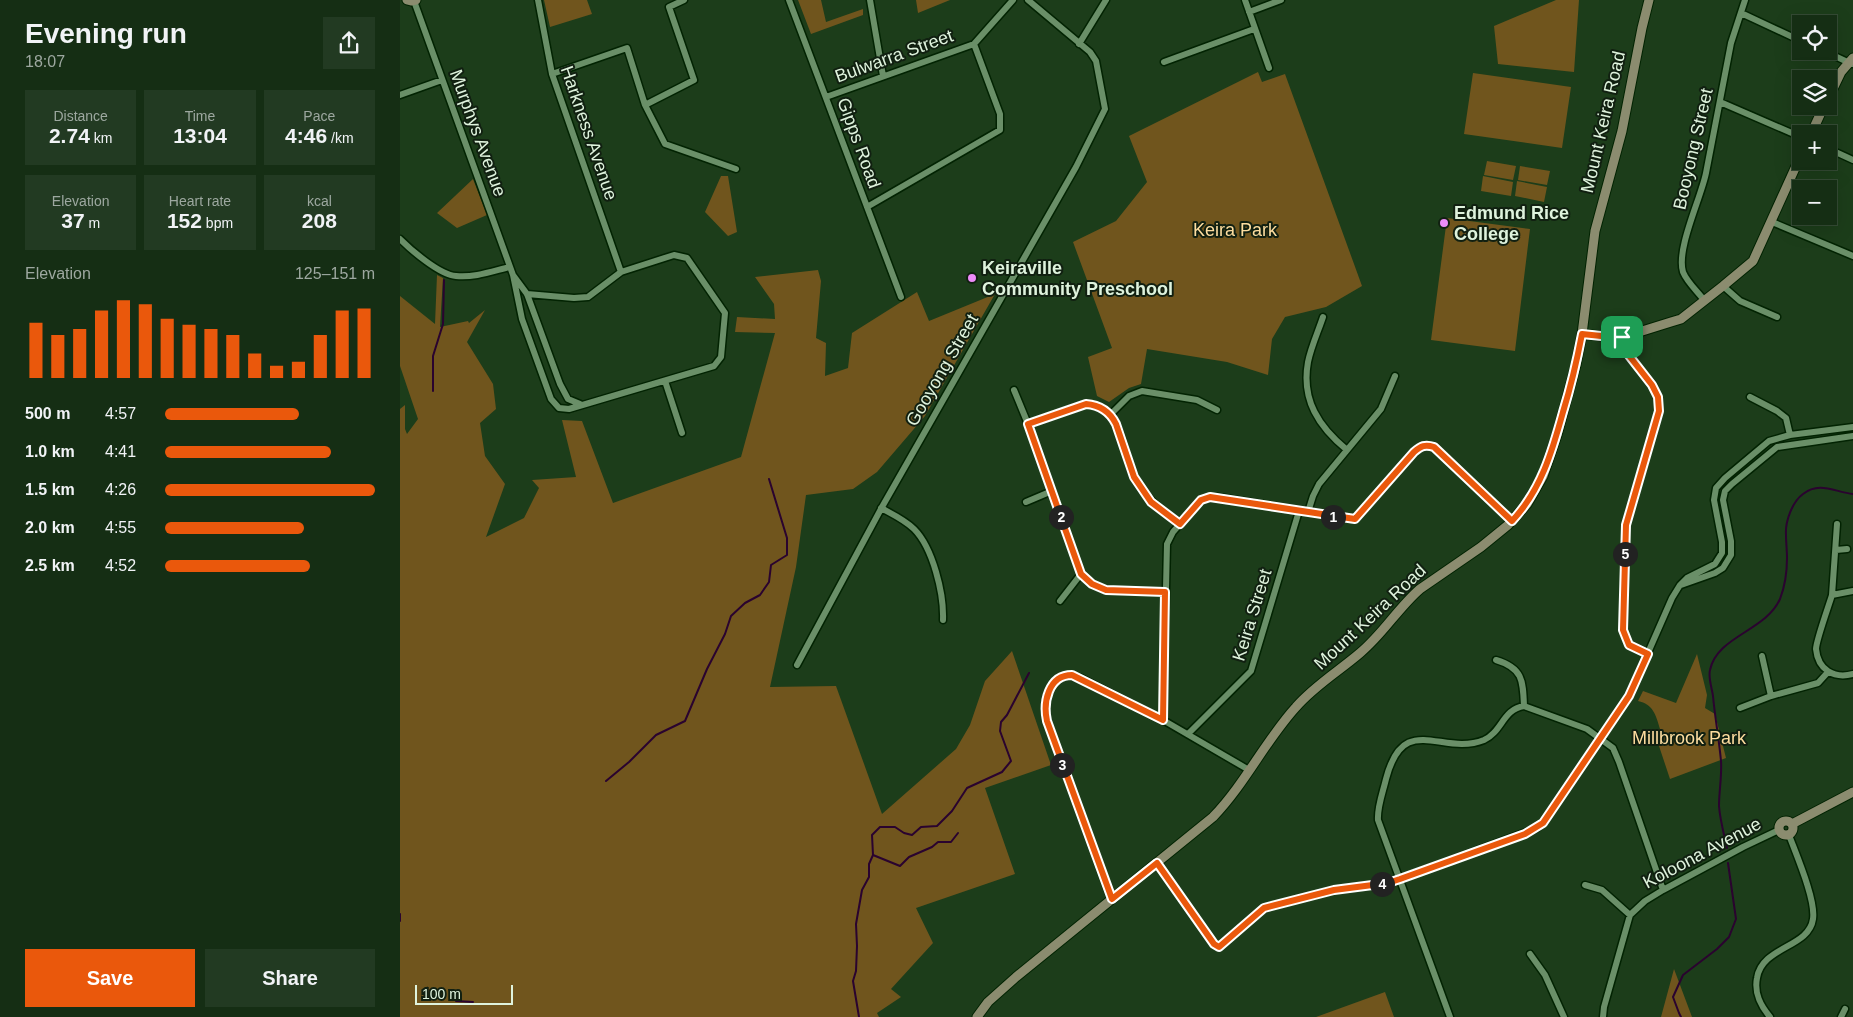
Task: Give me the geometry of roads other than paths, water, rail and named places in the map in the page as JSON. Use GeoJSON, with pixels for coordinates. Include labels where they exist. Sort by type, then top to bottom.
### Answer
{"type":"FeatureCollection","features":[{"type":"Feature","properties":{"kind":"main road","name":"Mount Keira Road"},"geometry":{"type":"LineString","coordinates":[[977,1017],[998,992],[1213,817],[1227,801],[1297,706],[1374,641],[1412,596],[1430,581],[1482,547],[1512,521],[1527,504],[1543,476],[1557,436],[1574,374],[1582,334],[1595,231],[1622,131],[1649,0]]}},
{"type":"Feature","properties":{"kind":"main road"},"geometry":{"type":"LineString","coordinates":[[1837,80],[1841,72],[1852,62]]}},
{"type":"Feature","properties":{"kind":"main road"},"geometry":{"type":"LineString","coordinates":[[1582,334],[1622,337],[1681,318],[1723,286],[1753,262],[1795,170]]}},
{"type":"Feature","properties":{"kind":"main road"},"geometry":{"type":"LineString","coordinates":[[1792,824],[1853,792]]}},
{"type":"Feature","properties":{"kind":"main road"},"geometry":{"type":"LineString","coordinates":[[1784,821],[1792,824],[1793,830],[1788,835],[1782,834],[1779,830],[1784,821]]}},
{"type":"Feature","properties":{"kind":"street","name":"Murphys Avenue"},"geometry":{"type":"LineString","coordinates":[[412,0],[513,275],[522,319],[551,399],[559,408],[568,409],[580,404]]}},
{"type":"Feature","properties":{"kind":"street","name":"Harkness Avenue"},"geometry":{"type":"LineString","coordinates":[[538,0],[552,74],[621,272]]}},
{"type":"Feature","properties":{"kind":"street"},"geometry":{"type":"LineString","coordinates":[[645,105],[694,80],[669,6],[684,0]]}},
{"type":"Feature","properties":{"kind":"street","name":"Gipps Road"},"geometry":{"type":"LineString","coordinates":[[789,0],[901,297]]}},
{"type":"Feature","properties":{"kind":"street"},"geometry":{"type":"LineString","coordinates":[[870,0],[883,76]]}},
{"type":"Feature","properties":{"kind":"street","name":"Bulwarra Street"},"geometry":{"type":"LineString","coordinates":[[826,97],[974,44],[1013,0]]}},
{"type":"Feature","properties":{"kind":"street","name":"Gooyong Street"},"geometry":{"type":"LineString","coordinates":[[796,665],[881,508],[1076,167],[1105,109],[1096,61],[1090,52],[1028,0]]}},
{"type":"Feature","properties":{"kind":"street"},"geometry":{"type":"LineString","coordinates":[[1079,44],[1106,0]]}},
{"type":"Feature","properties":{"kind":"street"},"geometry":{"type":"LineString","coordinates":[[1245,0],[1269,68]]}},
{"type":"Feature","properties":{"kind":"street"},"geometry":{"type":"LineString","coordinates":[[1249,12],[1271,2],[1281,0]]}},
{"type":"Feature","properties":{"kind":"street","name":"Booyong Street"},"geometry":{"type":"LineString","coordinates":[[1704,300],[1684,274],[1682,262],[1686,236],[1704,183],[1731,43],[1745,0]]}},
{"type":"Feature","properties":{"kind":"street"},"geometry":{"type":"LineString","coordinates":[[1741,13],[1792,37]]}},
{"type":"Feature","properties":{"kind":"street"},"geometry":{"type":"LineString","coordinates":[[1164,62],[1254,29]]}},
{"type":"Feature","properties":{"kind":"street"},"geometry":{"type":"LineString","coordinates":[[867,207],[1000,130],[1000,114],[974,44]]}},
{"type":"Feature","properties":{"kind":"street"},"geometry":{"type":"LineString","coordinates":[[552,74],[627,48],[645,105],[665,144],[736,169]]}},
{"type":"Feature","properties":{"kind":"street"},"geometry":{"type":"LineString","coordinates":[[1837,56],[1852,62]]}},
{"type":"Feature","properties":{"kind":"street"},"geometry":{"type":"LineString","coordinates":[[400,95],[442,80]]}},
{"type":"Feature","properties":{"kind":"street"},"geometry":{"type":"LineString","coordinates":[[1720,102],[1792,133]]}},
{"type":"Feature","properties":{"kind":"street"},"geometry":{"type":"LineString","coordinates":[[1837,153],[1853,160]]}},
{"type":"Feature","properties":{"kind":"street"},"geometry":{"type":"LineString","coordinates":[[1772,222],[1853,256]]}},
{"type":"Feature","properties":{"kind":"street"},"geometry":{"type":"LineString","coordinates":[[400,240],[428,264],[453,276],[469,276],[510,267]]}},
{"type":"Feature","properties":{"kind":"street"},"geometry":{"type":"LineString","coordinates":[[527,294],[574,298],[588,297],[621,272],[674,255],[687,258],[725,313],[721,357],[714,366],[580,404]]}},
{"type":"Feature","properties":{"kind":"street","name":"Murphys Avenue"},"geometry":{"type":"LineString","coordinates":[[513,275],[527,294],[560,384],[568,399],[580,404]]}},
{"type":"Feature","properties":{"kind":"street"},"geometry":{"type":"LineString","coordinates":[[1723,286],[1740,301],[1777,317]]}},
{"type":"Feature","properties":{"kind":"street"},"geometry":{"type":"LineString","coordinates":[[1323,317],[1308,360],[1308,392],[1314,410],[1325,429],[1332,438],[1347,450]]}},
{"type":"Feature","properties":{"kind":"street"},"geometry":{"type":"LineString","coordinates":[[1622,337],[1627,353],[1652,385],[1658,397],[1659,411],[1626,525],[1623,630],[1629,645],[1648,654]]}},
{"type":"Feature","properties":{"kind":"street"},"geometry":{"type":"LineString","coordinates":[[1308,512],[1312,496],[1319,484],[1381,409],[1395,376]]}},
{"type":"Feature","properties":{"kind":"street"},"geometry":{"type":"LineString","coordinates":[[665,381],[682,433]]}},
{"type":"Feature","properties":{"kind":"street"},"geometry":{"type":"LineString","coordinates":[[1014,390],[1028,424],[1081,574],[1092,584],[1106,590],[1165,592]]}},
{"type":"Feature","properties":{"kind":"street"},"geometry":{"type":"LineString","coordinates":[[1110,415],[1129,396],[1142,391],[1197,400],[1217,410]]}},
{"type":"Feature","properties":{"kind":"street"},"geometry":{"type":"LineString","coordinates":[[1750,397],[1777,411],[1786,418],[1790,435]]}},
{"type":"Feature","properties":{"kind":"street"},"geometry":{"type":"LineString","coordinates":[[1028,424],[1086,404],[1101,408],[1110,415],[1117,428],[1134,477],[1151,502],[1180,524]]}},
{"type":"Feature","properties":{"kind":"street"},"geometry":{"type":"LineString","coordinates":[[1157,863],[1218,947],[1264,908],[1334,890],[1388,883],[1536,828],[1543,823],[1629,696],[1672,598],[1680,585],[1687,578],[1715,564],[1722,553],[1722,542],[1714,500],[1716,488],[1725,478],[1769,441],[1790,435],[1853,427]]}},
{"type":"Feature","properties":{"kind":"street"},"geometry":{"type":"LineString","coordinates":[[1680,585],[1723,568],[1731,555],[1731,541],[1723,500],[1725,491],[1732,484],[1776,447],[1853,436]]}},
{"type":"Feature","properties":{"kind":"street"},"geometry":{"type":"LineString","coordinates":[[1163,720],[1166,544],[1170,536],[1201,500],[1210,497],[1349,519],[1357,518],[1414,452],[1419,447],[1427,445],[1434,447],[1512,521]]}},
{"type":"Feature","properties":{"kind":"street"},"geometry":{"type":"LineString","coordinates":[[1026,502],[1052,491]]}},
{"type":"Feature","properties":{"kind":"street"},"geometry":{"type":"LineString","coordinates":[[881,508],[913,529],[924,542],[943,596],[943,620]]}},
{"type":"Feature","properties":{"kind":"street","name":"Keira Street"},"geometry":{"type":"LineString","coordinates":[[1188,734],[1251,672],[1299,511]]}},
{"type":"Feature","properties":{"kind":"street"},"geometry":{"type":"LineString","coordinates":[[1838,524],[1832,595],[1816,648],[1821,663],[1828,672],[1838,676],[1853,674]]}},
{"type":"Feature","properties":{"kind":"street"},"geometry":{"type":"LineString","coordinates":[[1836,550],[1847,549]]}},
{"type":"Feature","properties":{"kind":"street"},"geometry":{"type":"LineString","coordinates":[[1060,602],[1081,574]]}},
{"type":"Feature","properties":{"kind":"street"},"geometry":{"type":"LineString","coordinates":[[1832,595],[1853,590]]}},
{"type":"Feature","properties":{"kind":"street"},"geometry":{"type":"LineString","coordinates":[[1762,656],[1771,696]]}},
{"type":"Feature","properties":{"kind":"street"},"geometry":{"type":"LineString","coordinates":[[1496,660],[1507,664],[1519,674],[1523,684],[1524,706]]}},
{"type":"Feature","properties":{"kind":"street"},"geometry":{"type":"LineString","coordinates":[[1740,708],[1771,696],[1818,684],[1828,672]]}},
{"type":"Feature","properties":{"kind":"street"},"geometry":{"type":"LineString","coordinates":[[1112,899],[1045,713],[1046,698],[1056,681],[1065,675],[1081,678],[1163,720],[1249,770]]}},
{"type":"Feature","properties":{"kind":"street"},"geometry":{"type":"LineString","coordinates":[[1450,1017],[1381,829],[1378,814],[1390,766],[1396,754],[1405,745],[1416,740],[1465,743],[1485,739],[1493,734],[1507,715],[1516,708],[1524,706],[1580,726],[1601,738],[1613,748],[1663,890]]}},
{"type":"Feature","properties":{"kind":"street","name":"Koloona Avenue"},"geometry":{"type":"LineString","coordinates":[[1630,915],[1645,901],[1663,890],[1779,830]]}},
{"type":"Feature","properties":{"kind":"street"},"geometry":{"type":"LineString","coordinates":[[1770,1017],[1761,1005],[1756,992],[1758,974],[1768,958],[1807,932],[1814,918],[1812,904],[1788,835]]}},
{"type":"Feature","properties":{"kind":"street"},"geometry":{"type":"LineString","coordinates":[[1585,885],[1602,890],[1630,915],[1604,1006],[1603,1017]]}},
{"type":"Feature","properties":{"kind":"street"},"geometry":{"type":"LineString","coordinates":[[1530,954],[1546,975],[1564,1017]]}},
{"type":"Feature","properties":{"kind":"street"},"geometry":{"type":"LineString","coordinates":[[1841,1017],[1845,1009]]}},
{"type":"Feature","properties":{"kind":"waterway"},"geometry":{"type":"LineString","coordinates":[[433,391],[433,356],[443,324],[444,280]]}},
{"type":"Feature","properties":{"kind":"waterway"},"geometry":{"type":"LineString","coordinates":[[606,781],[629,762],[656,735],[685,721],[707,669],[725,634],[731,616],[745,603],[760,595],[769,582],[771,565],[787,555],[787,538],[769,479]]}},
{"type":"Feature","properties":{"kind":"waterway"},"geometry":{"type":"LineString","coordinates":[[1727,848],[1719,806],[1721,761],[1710,670],[1714,659],[1722,649],[1764,619],[1780,599],[1787,568],[1787,524],[1790,513],[1799,498],[1815,488],[1827,488],[1853,494]]}},
{"type":"Feature","properties":{"kind":"waterway"},"geometry":{"type":"LineString","coordinates":[[859,1017],[853,981],[856,971],[856,924],[862,890],[869,877],[869,864],[873,855],[872,835],[880,827],[895,827],[904,833],[912,835],[921,827],[937,826],[952,811],[967,788],[1002,772],[1011,761],[1000,731],[1001,722],[1007,715],[1029,673]]}},
{"type":"Feature","properties":{"kind":"waterway"},"geometry":{"type":"LineString","coordinates":[[873,855],[900,866],[909,857],[932,847],[938,842],[951,842],[958,833]]}},
{"type":"Feature","properties":{"kind":"waterway"},"geometry":{"type":"LineString","coordinates":[[1681,1017],[1673,997],[1683,975],[1717,949],[1729,937],[1736,919],[1728,863]]}},
{"type":"Feature","properties":{"kind":"waterway"},"geometry":{"type":"LineString","coordinates":[[400,914],[400,921]]}},
{"type":"Feature","properties":{"kind":"waterway"},"geometry":{"type":"LineString","coordinates":[[456,1001],[473,1002]]}},
{"type":"Feature","properties":{"kind":"place","name":"Edmund Rice College"},"geometry":{"type":"Point","coordinates":[1444,223]}},
{"type":"Feature","properties":{"kind":"place","name":"Keiraville Community Preschool"},"geometry":{"type":"Point","coordinates":[972,278]}},
{"type":"Feature","properties":{"kind":"park label","name":"Keira Park"},"geometry":{"type":"Point","coordinates":[1235,230]}},
{"type":"Feature","properties":{"kind":"park label","name":"Millbrook Park"},"geometry":{"type":"Point","coordinates":[1689,738]}}]}
